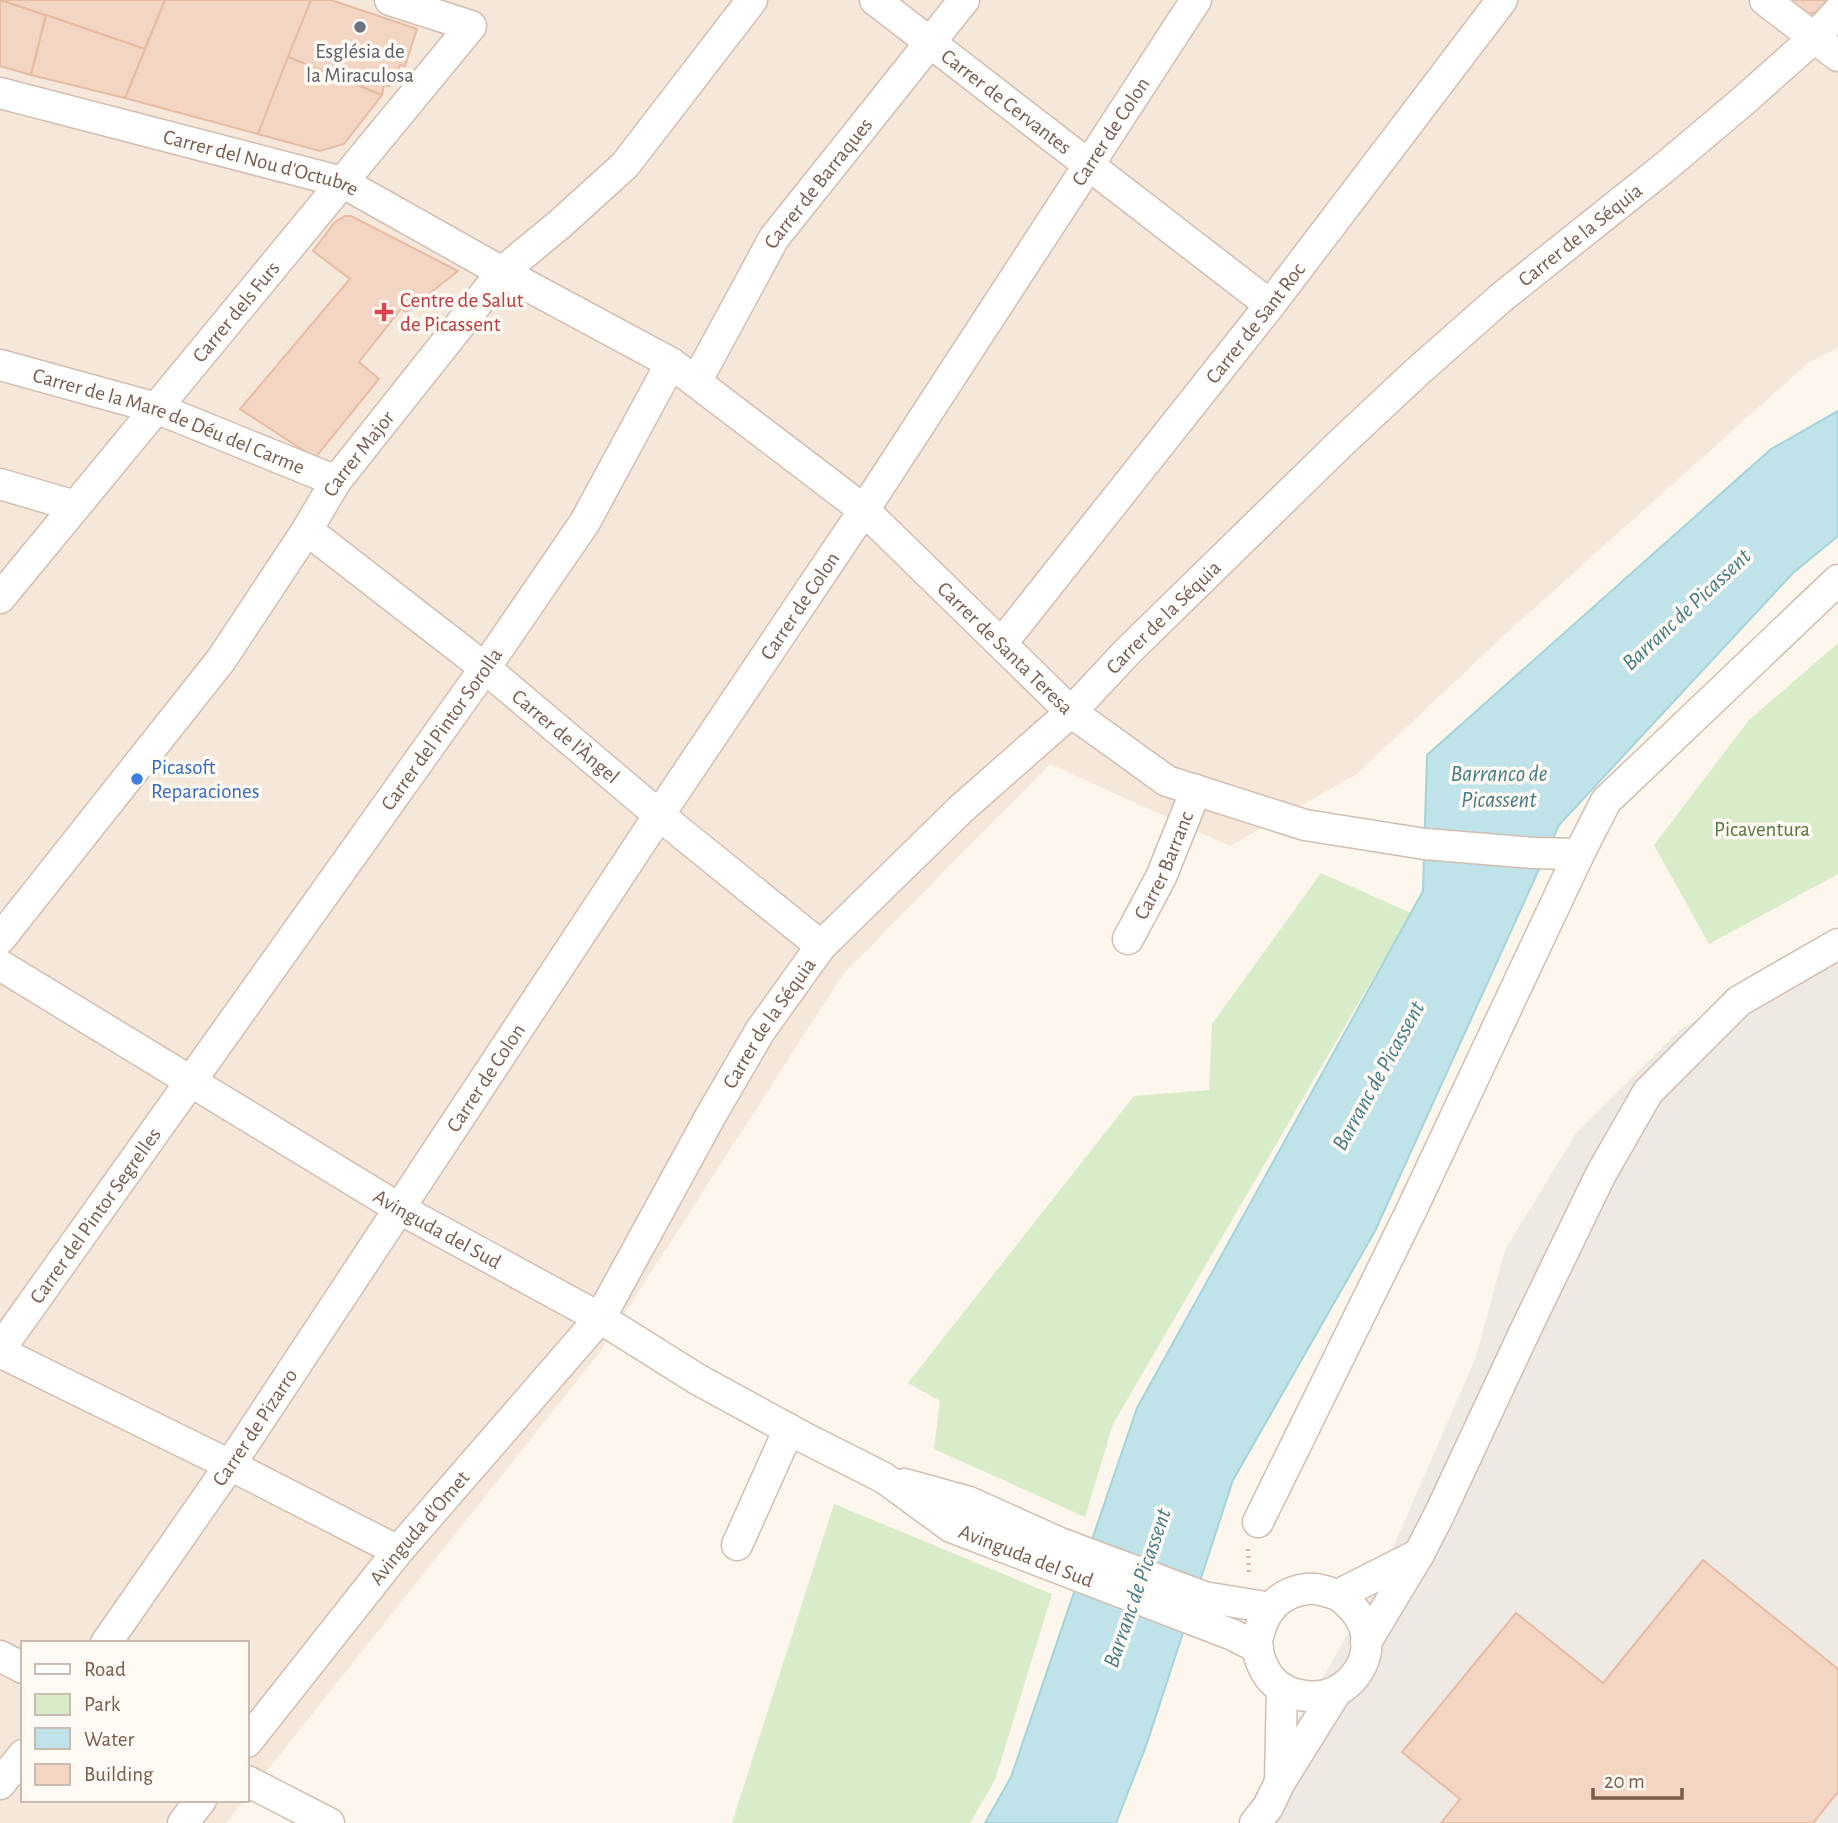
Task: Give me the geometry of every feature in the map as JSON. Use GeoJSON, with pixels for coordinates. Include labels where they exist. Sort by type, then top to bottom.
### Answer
{"type":"FeatureCollection","features":[{"type":"Feature","properties":{"kind":"street","name":"Carrer dels Furs"},"geometry":{"type":"LineString","coordinates":[[0,598],[471,26],[390,0]]}},
{"type":"Feature","properties":{"kind":"street","name":"Carrer Major"},"geometry":{"type":"LineString","coordinates":[[0,939],[221,660],[336,481],[502,272],[625,165],[752,0]]}},
{"type":"Feature","properties":{"kind":"street","name":"Carrer de Cervantes"},"geometry":{"type":"LineString","coordinates":[[875,0],[1270,305]]}},
{"type":"Feature","properties":{"kind":"street","name":"Carrer de Barraques"},"geometry":{"type":"LineString","coordinates":[[696,382],[774,238],[964,0]]}},
{"type":"Feature","properties":{"kind":"street","name":"Carrer de Colon"},"geometry":{"type":"LineString","coordinates":[[400,1209],[659,815],[864,510],[1196,0]]}},
{"type":"Feature","properties":{"kind":"street","name":"Carrer de Sant Roc"},"geometry":{"type":"LineString","coordinates":[[1002,643],[1270,305],[1502,0]]}},
{"type":"Feature","properties":{"kind":"street"},"geometry":{"type":"LineString","coordinates":[[1765,0],[1838,56]]}},
{"type":"Feature","properties":{"kind":"street","name":"Carrer de la Séquia"},"geometry":{"type":"LineString","coordinates":[[600,1318],[760,1031],[821,946],[961,809],[1071,712],[1127,652],[1417,372],[1502,297],[1732,110],[1814,38],[1838,12]]}},
{"type":"Feature","properties":{"kind":"street","name":"Carrer del Nou d'Octubre"},"geometry":{"type":"LineString","coordinates":[[0,93],[342,182],[502,272]]}},
{"type":"Feature","properties":{"kind":"street","name":"Carrer de Santa Teresa"},"geometry":{"type":"LineString","coordinates":[[502,272],[671,363],[864,510],[1071,712],[1167,781],[1305,825],[1424,844],[1579,854]]}},
{"type":"Feature","properties":{"kind":"street","name":"Carrer del Pintor Sorolla"},"geometry":{"type":"LineString","coordinates":[[192,1081],[485,668],[585,522],[671,363]]}},
{"type":"Feature","properties":{"kind":"street","name":"Carrer de la Mare de Déu del Carme"},"geometry":{"type":"LineString","coordinates":[[0,365],[156,408],[336,481]]}},
{"type":"Feature","properties":{"kind":"street"},"geometry":{"type":"LineString","coordinates":[[0,484],[75,506]]}},
{"type":"Feature","properties":{"kind":"street","name":"Carrer de l'Àngel"},"geometry":{"type":"LineString","coordinates":[[307,530],[485,668],[659,815],[821,946]]}},
{"type":"Feature","properties":{"kind":"street"},"geometry":{"type":"LineString","coordinates":[[1258,1522],[1411,1212],[1606,800],[1838,580]]}},
{"type":"Feature","properties":{"kind":"street","name":"Carrer Barranc"},"geometry":{"type":"LineString","coordinates":[[1128,939],[1161,877],[1196,790]]}},
{"type":"Feature","properties":{"kind":"street"},"geometry":{"type":"LineString","coordinates":[[1366,1642],[1439,1515],[1601,1174],[1648,1092],[1739,1002],[1838,944]]}},
{"type":"Feature","properties":{"kind":"street","name":"Avinguda del Sud"},"geometry":{"type":"LineString","coordinates":[[0,965],[400,1209],[600,1318],[697,1379],[884,1478],[951,1527],[1201,1610],[1261,1606]]}},
{"type":"Feature","properties":{"kind":"street","name":"Carrer del Pintor Segrelles"},"geometry":{"type":"LineString","coordinates":[[0,1351],[192,1081]]}},
{"type":"Feature","properties":{"kind":"street","name":"Carrer de Pizarro"},"geometry":{"type":"LineString","coordinates":[[107,1641],[230,1465],[400,1209]]}},
{"type":"Feature","properties":{"kind":"street","name":"Avinguda d'Omet"},"geometry":{"type":"LineString","coordinates":[[248,1741],[398,1551],[600,1318]]}},
{"type":"Feature","properties":{"kind":"street"},"geometry":{"type":"LineString","coordinates":[[0,1351],[398,1551]]}},
{"type":"Feature","properties":{"kind":"street"},"geometry":{"type":"LineString","coordinates":[[737,1545],[789,1429]]}},
{"type":"Feature","properties":{"kind":"street","name":"Avinguda del Sud"},"geometry":{"type":"LineString","coordinates":[[884,1478],[969,1502],[1060,1543],[1201,1610],[1233,1635],[1258,1648]]}},
{"type":"Feature","properties":{"kind":"street"},"geometry":{"type":"LineString","coordinates":[[1338,1595],[1419,1554]]}},
{"type":"Feature","properties":{"kind":"street"},"geometry":{"type":"LineString","coordinates":[[1305,1589],[1320,1589],[1338,1595],[1349,1603],[1363,1623],[1366,1633],[1366,1652],[1360,1669],[1346,1686],[1318,1698],[1292,1694],[1276,1685],[1264,1670],[1257,1643],[1263,1618],[1261,1606],[1305,1589]]}},
{"type":"Feature","properties":{"kind":"street"},"geometry":{"type":"LineString","coordinates":[[0,1656],[21,1667]]}},
{"type":"Feature","properties":{"kind":"street"},"geometry":{"type":"LineString","coordinates":[[1280,1782],[1282,1688]]}},
{"type":"Feature","properties":{"kind":"street"},"geometry":{"type":"LineString","coordinates":[[1255,1823],[1268,1807],[1280,1782],[1336,1692]]}},
{"type":"Feature","properties":{"kind":"street"},"geometry":{"type":"LineString","coordinates":[[0,1784],[21,1758]]}},
{"type":"Feature","properties":{"kind":"street"},"geometry":{"type":"LineString","coordinates":[[248,1782],[329,1823]]}},
{"type":"Feature","properties":{"kind":"street"},"geometry":{"type":"LineString","coordinates":[[183,1823],[199,1802]]}},
{"type":"Feature","properties":{"kind":"path"},"geometry":{"type":"LineString","coordinates":[[1258,1522],[1248,1542],[1261,1606]]}},
{"type":"Feature","properties":{"kind":"shaded area"},"geometry":{"type":"Polygon","coordinates":[[[0,0],[1838,0],[1838,348],[1808,363],[1503,636],[1357,774],[1230,846],[1050,764],[843,974],[599,1353],[248,1795],[248,1641],[21,1641],[21,1802],[242,1802],[226,1823],[0,1823],[0,0]]]}},
{"type":"Feature","properties":{"kind":"shaded area"},"geometry":{"type":"Polygon","coordinates":[[[1838,941],[1838,1823],[1238,1823],[1378,1582],[1476,1357],[1505,1250],[1577,1132],[1681,1029],[1838,941]]]}},
{"type":"Feature","properties":{"kind":"green space","name":"Picaventura"},"geometry":{"type":"Polygon","coordinates":[[[1838,643],[1838,874],[1709,944],[1654,845],[1749,720],[1838,643]]]}},
{"type":"Feature","properties":{"kind":"green space"},"geometry":{"type":"Polygon","coordinates":[[[1321,873],[1411,913],[1113,1424],[1085,1517],[934,1449],[940,1401],[908,1383],[1134,1096],[1209,1090],[1212,1024],[1321,873]]]}},
{"type":"Feature","properties":{"kind":"green space"},"geometry":{"type":"Polygon","coordinates":[[[834,1504],[1052,1594],[995,1780],[970,1823],[732,1823],[834,1504]]]}},
{"type":"Feature","properties":{"kind":"water","name":"Barranco de Picassent"},"geometry":{"type":"Polygon","coordinates":[[[1838,411],[1838,536],[1793,573],[1559,825],[1375,1231],[1233,1480],[1146,1746],[1116,1823],[985,1823],[1011,1777],[1137,1408],[1423,891],[1427,755],[1771,449],[1838,411]]]}},
{"type":"Feature","properties":{"kind":"building"},"geometry":{"type":"Polygon","coordinates":[[[0,0],[46,15],[31,75],[0,66],[0,0]]]}},
{"type":"Feature","properties":{"kind":"building"},"geometry":{"type":"Polygon","coordinates":[[[1,0],[165,0],[145,49],[1,0]]]}},
{"type":"Feature","properties":{"kind":"building"},"geometry":{"type":"Polygon","coordinates":[[[165,0],[311,0],[258,134],[125,98],[165,0]]]}},
{"type":"Feature","properties":{"kind":"building"},"geometry":{"type":"Polygon","coordinates":[[[311,0],[331,0],[417,29],[405,66],[400,65],[397,75],[392,75],[389,86],[384,85],[382,95],[288,57],[311,0]]]}},
{"type":"Feature","properties":{"kind":"building"},"geometry":{"type":"Polygon","coordinates":[[[1782,0],[1827,0],[1819,12],[1799,15],[1782,0]]]}},
{"type":"Feature","properties":{"kind":"building"},"geometry":{"type":"Polygon","coordinates":[[[46,15],[145,49],[125,98],[31,75],[46,15]]]}},
{"type":"Feature","properties":{"kind":"building"},"geometry":{"type":"Polygon","coordinates":[[[288,57],[382,95],[344,144],[320,151],[258,134],[288,57]]]}},
{"type":"Feature","properties":{"kind":"building"},"geometry":{"type":"Polygon","coordinates":[[[345,216],[351,216],[458,271],[406,312],[401,309],[359,362],[379,379],[315,458],[240,409],[350,279],[313,251],[335,222],[345,216]]]}},
{"type":"Feature","properties":{"kind":"building"},"geometry":{"type":"Polygon","coordinates":[[[1703,1560],[1838,1669],[1838,1792],[1813,1823],[1441,1823],[1460,1799],[1402,1752],[1516,1613],[1603,1683],[1703,1560]]]}},
{"type":"Feature","properties":{"kind":"place","name":"Església de la Miraculosa"},"geometry":{"type":"Point","coordinates":[360,27]}},
{"type":"Feature","properties":{"kind":"place","name":"Centre de Salut de Picassent"},"geometry":{"type":"Point","coordinates":[384,312]}},
{"type":"Feature","properties":{"kind":"place","name":"Picasoft Reparaciones"},"geometry":{"type":"Point","coordinates":[137,779]}},
{"type":"Feature","properties":{"kind":"water label","name":"Barranc de Picassent"},"geometry":{"type":"Point","coordinates":[1687,610]}},
{"type":"Feature","properties":{"kind":"water label","name":"Barranc de Picassent"},"geometry":{"type":"Point","coordinates":[1379,1076]}},
{"type":"Feature","properties":{"kind":"water label","name":"Barranc de Picassent"},"geometry":{"type":"Point","coordinates":[1138,1588]}}]}
